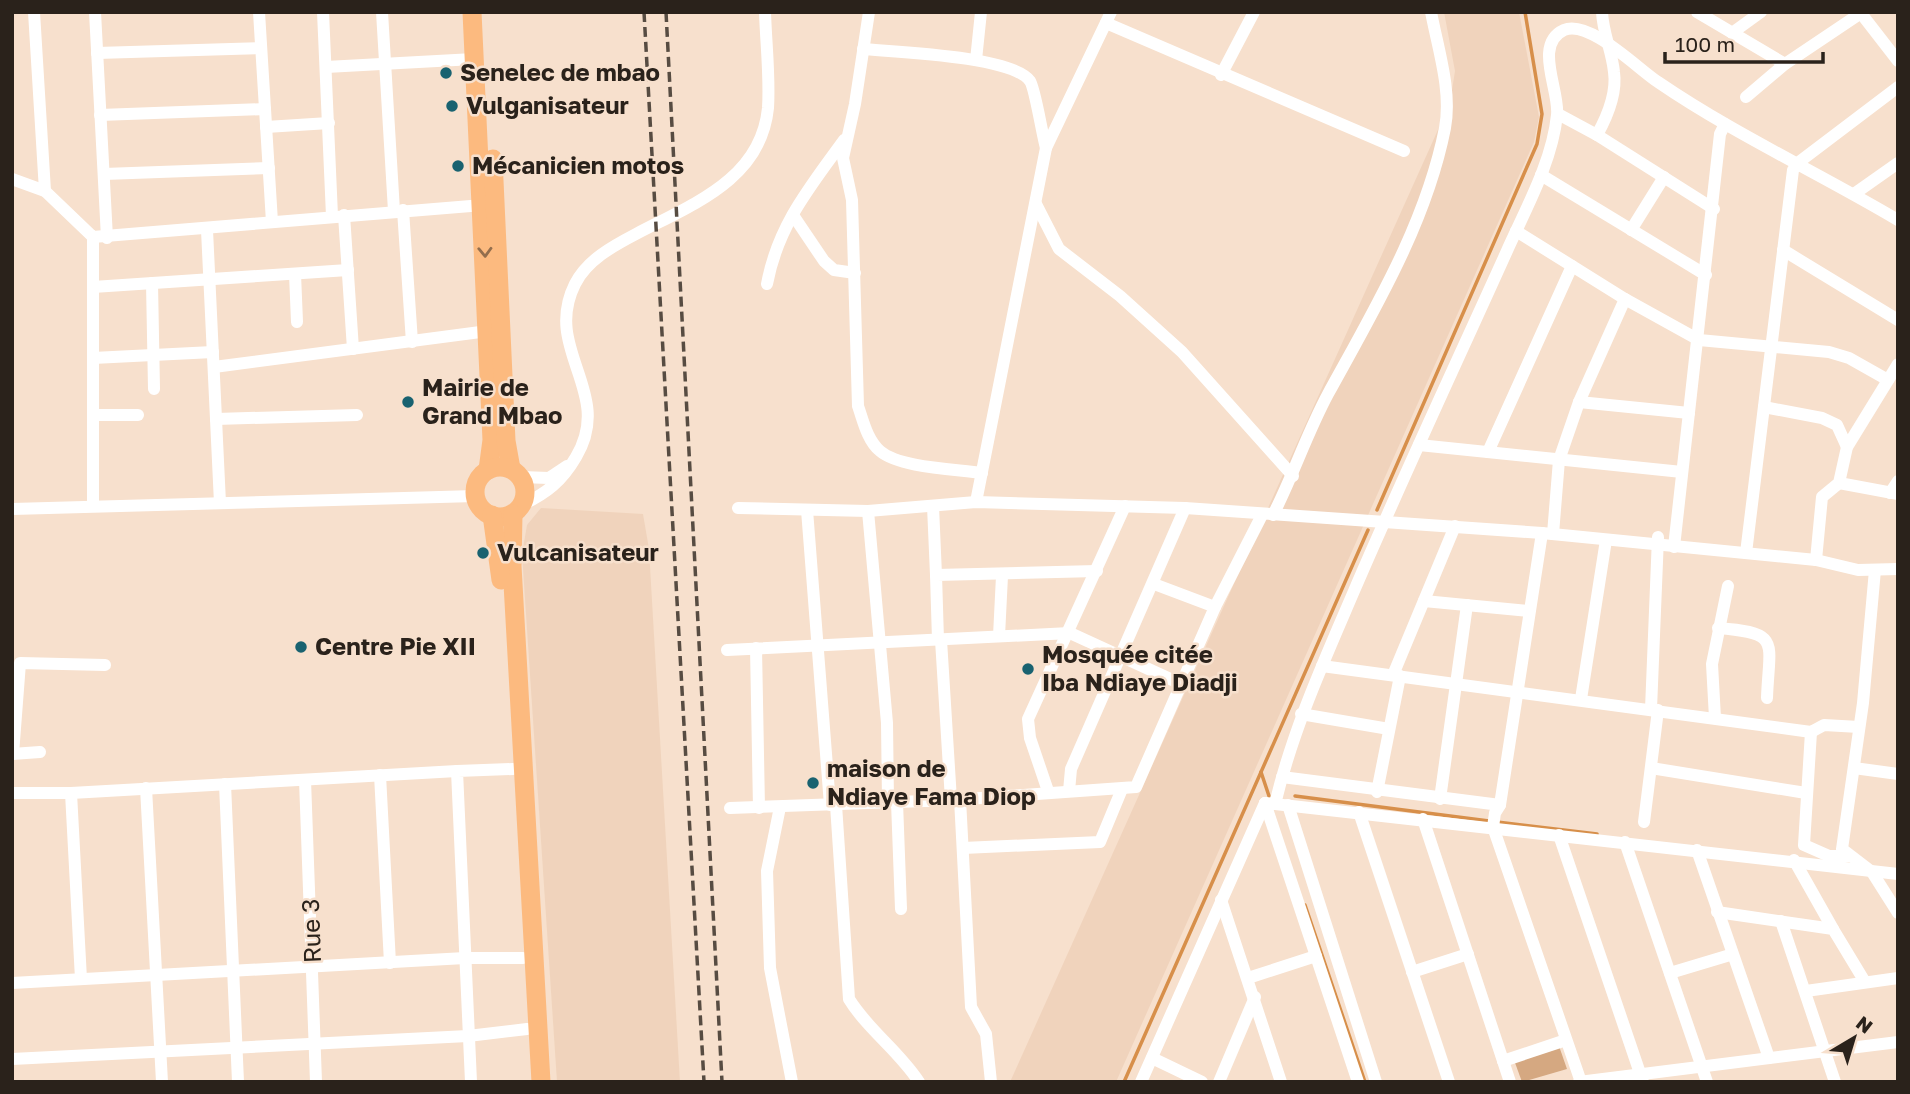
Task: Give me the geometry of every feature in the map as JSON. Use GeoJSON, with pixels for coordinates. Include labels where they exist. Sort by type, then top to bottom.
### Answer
{"type":"FeatureCollection","features":[{"type":"Feature","properties":{"kind":"highway"},"geometry":{"type":"LineString","coordinates":[[472,12],[492,440],[488,470]]}},
{"type":"Feature","properties":{"kind":"highway"},"geometry":{"type":"LineString","coordinates":[[485,12],[499,237],[506,441],[516,473],[526,491],[517,510],[512,566],[541,1082]]}},
{"type":"Feature","properties":{"kind":"highway"},"geometry":{"type":"LineString","coordinates":[[516,473],[499,466],[488,470],[476,484],[475,496],[480,507],[492,515],[517,510]]}},
{"type":"Feature","properties":{"kind":"highway"},"geometry":{"type":"LineString","coordinates":[[492,515],[500,564],[530,1082]]}},
{"type":"Feature","properties":{"kind":"street"},"geometry":{"type":"LineString","coordinates":[[34,12],[45,191]]}},
{"type":"Feature","properties":{"kind":"street"},"geometry":{"type":"LineString","coordinates":[[95,12],[107,237]]}},
{"type":"Feature","properties":{"kind":"street"},"geometry":{"type":"LineString","coordinates":[[259,12],[272,222]]}},
{"type":"Feature","properties":{"kind":"street"},"geometry":{"type":"LineString","coordinates":[[323,12],[329,123],[338,216],[348,270],[353,349]]}},
{"type":"Feature","properties":{"kind":"street"},"geometry":{"type":"LineString","coordinates":[[382,12],[412,342]]}},
{"type":"Feature","properties":{"kind":"street"},"geometry":{"type":"LineString","coordinates":[[517,510],[558,483],[586,441],[589,418],[587,398],[566,335],[569,299],[576,281],[590,264],[631,237],[706,197],[743,169],[756,149],[764,128],[768,88],[765,12]]}},
{"type":"Feature","properties":{"kind":"street"},"geometry":{"type":"LineString","coordinates":[[869,12],[855,104],[843,158],[852,200],[858,406],[869,436],[880,452],[910,463],[982,473]]}},
{"type":"Feature","properties":{"kind":"street"},"geometry":{"type":"LineString","coordinates":[[976,60],[981,12]]}},
{"type":"Feature","properties":{"kind":"street"},"geometry":{"type":"LineString","coordinates":[[1221,75],[1254,12]]}},
{"type":"Feature","properties":{"kind":"street"},"geometry":{"type":"LineString","coordinates":[[730,808],[956,799],[1136,787],[1179,683],[1215,607],[1293,476],[1328,395],[1377,311],[1422,206],[1445,127],[1447,103],[1432,12]]}},
{"type":"Feature","properties":{"kind":"street"},"geometry":{"type":"LineString","coordinates":[[1597,135],[1611,104],[1615,74],[1606,42],[1602,12]]}},
{"type":"Feature","properties":{"kind":"street"},"geometry":{"type":"LineString","coordinates":[[1697,12],[1785,64]]}},
{"type":"Feature","properties":{"kind":"street"},"geometry":{"type":"LineString","coordinates":[[1731,33],[1761,12]]}},
{"type":"Feature","properties":{"kind":"street"},"geometry":{"type":"LineString","coordinates":[[1746,97],[1785,64],[1861,13],[1898,61]]}},
{"type":"Feature","properties":{"kind":"street"},"geometry":{"type":"LineString","coordinates":[[976,502],[1046,148],[1108,18],[1221,75],[1404,151]]}},
{"type":"Feature","properties":{"kind":"street"},"geometry":{"type":"LineString","coordinates":[[1141,1082],[1221,900],[1276,804],[1301,714],[1384,521],[1541,175],[1558,114],[1548,53],[1552,39],[1565,29],[1577,29],[1606,42],[1657,81],[1725,124],[1799,162],[1898,220]]}},
{"type":"Feature","properties":{"kind":"street"},"geometry":{"type":"LineString","coordinates":[[97,53],[261,48]]}},
{"type":"Feature","properties":{"kind":"street"},"geometry":{"type":"LineString","coordinates":[[863,49],[976,60],[1021,71],[1032,83],[1046,148]]}},
{"type":"Feature","properties":{"kind":"street"},"geometry":{"type":"LineString","coordinates":[[326,67],[474,59]]}},
{"type":"Feature","properties":{"kind":"street"},"geometry":{"type":"LineString","coordinates":[[1745,553],[1793,170],[1799,162],[1898,87]]}},
{"type":"Feature","properties":{"kind":"street"},"geometry":{"type":"LineString","coordinates":[[100,115],[265,109]]}},
{"type":"Feature","properties":{"kind":"street"},"geometry":{"type":"LineString","coordinates":[[1558,114],[1597,135],[1714,209]]}},
{"type":"Feature","properties":{"kind":"street"},"geometry":{"type":"LineString","coordinates":[[266,127],[329,123]]}},
{"type":"Feature","properties":{"kind":"street"},"geometry":{"type":"LineString","coordinates":[[1674,547],[1714,209],[1720,134],[1725,124]]}},
{"type":"Feature","properties":{"kind":"street"},"geometry":{"type":"LineString","coordinates":[[766,284],[773,252],[793,215],[846,136]]}},
{"type":"Feature","properties":{"kind":"street"},"geometry":{"type":"LineString","coordinates":[[1854,194],[1898,163]]}},
{"type":"Feature","properties":{"kind":"street"},"geometry":{"type":"LineString","coordinates":[[104,174],[269,168]]}},
{"type":"Feature","properties":{"kind":"street"},"geometry":{"type":"LineString","coordinates":[[1541,175],[1706,275]]}},
{"type":"Feature","properties":{"kind":"street"},"geometry":{"type":"LineString","coordinates":[[1631,230],[1664,177]]}},
{"type":"Feature","properties":{"kind":"street"},"geometry":{"type":"LineString","coordinates":[[12,179],[45,191],[93,237],[207,230],[338,216],[483,205]]}},
{"type":"Feature","properties":{"kind":"street"},"geometry":{"type":"LineString","coordinates":[[1036,204],[1054,243]]}},
{"type":"Feature","properties":{"kind":"street"},"geometry":{"type":"LineString","coordinates":[[793,215],[824,261],[834,270],[855,273]]}},
{"type":"Feature","properties":{"kind":"street"},"geometry":{"type":"LineString","coordinates":[[207,230],[220,503]]}},
{"type":"Feature","properties":{"kind":"street"},"geometry":{"type":"LineString","coordinates":[[1516,231],[1625,299],[1699,340],[1829,352],[1849,358],[1888,380]]}},
{"type":"Feature","properties":{"kind":"street"},"geometry":{"type":"LineString","coordinates":[[1030,236],[1054,243],[1182,352],[1293,476]]}},
{"type":"Feature","properties":{"kind":"street"},"geometry":{"type":"LineString","coordinates":[[93,237],[93,506]]}},
{"type":"Feature","properties":{"kind":"street"},"geometry":{"type":"LineString","coordinates":[[1783,250],[1898,320]]}},
{"type":"Feature","properties":{"kind":"street"},"geometry":{"type":"LineString","coordinates":[[1488,452],[1572,266]]}},
{"type":"Feature","properties":{"kind":"street"},"geometry":{"type":"LineString","coordinates":[[93,287],[348,270]]}},
{"type":"Feature","properties":{"kind":"street"},"geometry":{"type":"LineString","coordinates":[[295,274],[298,323]]}},
{"type":"Feature","properties":{"kind":"street"},"geometry":{"type":"LineString","coordinates":[[152,283],[154,389]]}},
{"type":"Feature","properties":{"kind":"street"},"geometry":{"type":"LineString","coordinates":[[1625,299],[1579,402],[1559,460],[1547,534],[1529,611],[1496,817],[1580,1082],[1642,1078],[1769,1058],[1898,1042]]}},
{"type":"Feature","properties":{"kind":"street"},"geometry":{"type":"LineString","coordinates":[[214,367],[488,331]]}},
{"type":"Feature","properties":{"kind":"street"},"geometry":{"type":"LineString","coordinates":[[93,358],[213,352]]}},
{"type":"Feature","properties":{"kind":"street"},"geometry":{"type":"LineString","coordinates":[[1816,560],[1822,497],[1839,483],[1847,447],[1898,364]]}},
{"type":"Feature","properties":{"kind":"street"},"geometry":{"type":"LineString","coordinates":[[1579,402],[1689,413]]}},
{"type":"Feature","properties":{"kind":"street"},"geometry":{"type":"LineString","coordinates":[[1764,407],[1822,418],[1837,425],[1847,447]]}},
{"type":"Feature","properties":{"kind":"street"},"geometry":{"type":"LineString","coordinates":[[93,415],[138,415]]}},
{"type":"Feature","properties":{"kind":"street"},"geometry":{"type":"LineString","coordinates":[[216,419],[357,415]]}},
{"type":"Feature","properties":{"kind":"street"},"geometry":{"type":"LineString","coordinates":[[1419,445],[1682,472]]}},
{"type":"Feature","properties":{"kind":"street"},"geometry":{"type":"LineString","coordinates":[[516,473],[549,478],[573,461]]}},
{"type":"Feature","properties":{"kind":"street"},"geometry":{"type":"LineString","coordinates":[[1839,483],[1894,494],[1898,481]]}},
{"type":"Feature","properties":{"kind":"street"},"geometry":{"type":"LineString","coordinates":[[12,509],[475,496]]}},
{"type":"Feature","properties":{"kind":"street"},"geometry":{"type":"LineString","coordinates":[[738,508],[868,511],[976,502],[1185,508],[1455,526],[1606,540],[1657,541],[1674,547],[1816,560],[1875,570],[1898,569]]}},
{"type":"Feature","properties":{"kind":"street"},"geometry":{"type":"LineString","coordinates":[[933,506],[940,640],[962,848],[971,1007],[986,1034],[991,1082]]}},
{"type":"Feature","properties":{"kind":"street"},"geometry":{"type":"LineString","coordinates":[[1048,791],[1030,738],[1028,719],[1070,633],[1125,506]]}},
{"type":"Feature","properties":{"kind":"street"},"geometry":{"type":"LineString","coordinates":[[1069,791],[1071,769],[1185,508]]}},
{"type":"Feature","properties":{"kind":"street"},"geometry":{"type":"LineString","coordinates":[[807,510],[849,999],[858,1013],[900,1055],[919,1082]]}},
{"type":"Feature","properties":{"kind":"street"},"geometry":{"type":"LineString","coordinates":[[868,511],[901,909]]}},
{"type":"Feature","properties":{"kind":"street"},"geometry":{"type":"LineString","coordinates":[[1377,792],[1396,675],[1455,526]]}},
{"type":"Feature","properties":{"kind":"street"},"geometry":{"type":"LineString","coordinates":[[1581,699],[1606,540]]}},
{"type":"Feature","properties":{"kind":"street"},"geometry":{"type":"LineString","coordinates":[[1644,822],[1651,768],[1654,710],[1657,541]]}},
{"type":"Feature","properties":{"kind":"street"},"geometry":{"type":"LineString","coordinates":[[1875,570],[1859,727],[1842,849],[1872,872],[1898,913]]}},
{"type":"Feature","properties":{"kind":"street"},"geometry":{"type":"LineString","coordinates":[[936,575],[1002,576],[1097,571]]}},
{"type":"Feature","properties":{"kind":"street"},"geometry":{"type":"LineString","coordinates":[[999,636],[1002,576]]}},
{"type":"Feature","properties":{"kind":"street"},"geometry":{"type":"LineString","coordinates":[[1154,584],[1215,607]]}},
{"type":"Feature","properties":{"kind":"street"},"geometry":{"type":"LineString","coordinates":[[1715,718],[1712,664],[1728,586]]}},
{"type":"Feature","properties":{"kind":"street"},"geometry":{"type":"LineString","coordinates":[[1424,601],[1529,611]]}},
{"type":"Feature","properties":{"kind":"street"},"geometry":{"type":"LineString","coordinates":[[1440,799],[1467,605]]}},
{"type":"Feature","properties":{"kind":"street"},"geometry":{"type":"LineString","coordinates":[[1718,628],[1753,631],[1764,637],[1769,646],[1767,698]]}},
{"type":"Feature","properties":{"kind":"street"},"geometry":{"type":"LineString","coordinates":[[727,650],[1070,633],[1179,683]]}},
{"type":"Feature","properties":{"kind":"street"},"geometry":{"type":"LineString","coordinates":[[756,648],[759,808]]}},
{"type":"Feature","properties":{"kind":"street"},"geometry":{"type":"LineString","coordinates":[[40,752],[12,754],[20,663],[105,665]]}},
{"type":"Feature","properties":{"kind":"street"},"geometry":{"type":"LineString","coordinates":[[1322,666],[1811,732],[1824,725],[1859,727]]}},
{"type":"Feature","properties":{"kind":"street"},"geometry":{"type":"LineString","coordinates":[[1301,714],[1389,729]]}},
{"type":"Feature","properties":{"kind":"street"},"geometry":{"type":"LineString","coordinates":[[1811,732],[1804,845],[1829,856],[1849,856]]}},
{"type":"Feature","properties":{"kind":"street"},"geometry":{"type":"LineString","coordinates":[[1651,768],[1806,793]]}},
{"type":"Feature","properties":{"kind":"street"},"geometry":{"type":"LineString","coordinates":[[1854,768],[1898,774]]}},
{"type":"Feature","properties":{"kind":"street"},"geometry":{"type":"LineString","coordinates":[[12,793],[71,793],[513,769]]}},
{"type":"Feature","properties":{"kind":"street"},"geometry":{"type":"LineString","coordinates":[[457,771],[471,1082]]}},
{"type":"Feature","properties":{"kind":"street"},"geometry":{"type":"LineString","coordinates":[[380,775],[390,963]]}},
{"type":"Feature","properties":{"kind":"street"},"geometry":{"type":"LineString","coordinates":[[1282,777],[1440,799],[1559,835],[1794,860],[1894,874],[1898,887]]}},
{"type":"Feature","properties":{"kind":"street","name":"Rue 3"},"geometry":{"type":"LineString","coordinates":[[305,780],[314,966],[316,1082]]}},
{"type":"Feature","properties":{"kind":"street"},"geometry":{"type":"LineString","coordinates":[[225,784],[238,1082]]}},
{"type":"Feature","properties":{"kind":"street"},"geometry":{"type":"LineString","coordinates":[[146,788],[162,1082]]}},
{"type":"Feature","properties":{"kind":"street"},"geometry":{"type":"LineString","coordinates":[[962,848],[1100,842],[1122,789]]}},
{"type":"Feature","properties":{"kind":"street"},"geometry":{"type":"LineString","coordinates":[[71,793],[81,979]]}},
{"type":"Feature","properties":{"kind":"street"},"geometry":{"type":"LineString","coordinates":[[1276,804],[1423,819],[1496,817]]}},
{"type":"Feature","properties":{"kind":"street"},"geometry":{"type":"LineString","coordinates":[[1276,804],[1316,956],[1358,1082]]}},
{"type":"Feature","properties":{"kind":"street"},"geometry":{"type":"LineString","coordinates":[[1276,804],[1376,1082]]}},
{"type":"Feature","properties":{"kind":"street"},"geometry":{"type":"LineString","coordinates":[[780,807],[767,871],[770,968],[793,1082]]}},
{"type":"Feature","properties":{"kind":"street"},"geometry":{"type":"LineString","coordinates":[[1359,812],[1449,1082]]}},
{"type":"Feature","properties":{"kind":"street"},"geometry":{"type":"LineString","coordinates":[[1423,819],[1510,1082]]}},
{"type":"Feature","properties":{"kind":"street"},"geometry":{"type":"LineString","coordinates":[[1559,835],[1642,1078]]}},
{"type":"Feature","properties":{"kind":"street"},"geometry":{"type":"LineString","coordinates":[[1625,842],[1707,1082]]}},
{"type":"Feature","properties":{"kind":"street"},"geometry":{"type":"LineString","coordinates":[[1697,850],[1730,955],[1769,1058]]}},
{"type":"Feature","properties":{"kind":"street"},"geometry":{"type":"LineString","coordinates":[[1794,860],[1865,982]]}},
{"type":"Feature","properties":{"kind":"street"},"geometry":{"type":"LineString","coordinates":[[1221,900],[1282,1082]]}},
{"type":"Feature","properties":{"kind":"street"},"geometry":{"type":"LineString","coordinates":[[1717,912],[1833,929]]}},
{"type":"Feature","properties":{"kind":"street"},"geometry":{"type":"LineString","coordinates":[[1781,921],[1827,1051],[1835,1082]]}},
{"type":"Feature","properties":{"kind":"street"},"geometry":{"type":"LineString","coordinates":[[1412,972],[1468,954]]}},
{"type":"Feature","properties":{"kind":"street"},"geometry":{"type":"LineString","coordinates":[[1670,973],[1730,955]]}},
{"type":"Feature","properties":{"kind":"street"},"geometry":{"type":"LineString","coordinates":[[1248,978],[1316,956]]}},
{"type":"Feature","properties":{"kind":"street"},"geometry":{"type":"LineString","coordinates":[[12,983],[523,957]]}},
{"type":"Feature","properties":{"kind":"street"},"geometry":{"type":"LineString","coordinates":[[1806,991],[1898,978]]}},
{"type":"Feature","properties":{"kind":"street"},"geometry":{"type":"LineString","coordinates":[[1219,1082],[1255,997]]}},
{"type":"Feature","properties":{"kind":"street"},"geometry":{"type":"LineString","coordinates":[[12,1059],[236,1050],[468,1036],[527,1029]]}},
{"type":"Feature","properties":{"kind":"street"},"geometry":{"type":"LineString","coordinates":[[1503,1061],[1566,1040]]}},
{"type":"Feature","properties":{"kind":"street"},"geometry":{"type":"LineString","coordinates":[[1152,1058],[1202,1082]]}},
{"type":"Feature","properties":{"kind":"shaded area"},"geometry":{"type":"Polygon","coordinates":[[[1444,12],[1519,12],[1539,117],[1534,142],[1116,1082],[1010,1082],[1450,103],[1455,71],[1444,12]]]}},
{"type":"Feature","properties":{"kind":"shaded area"},"geometry":{"type":"Polygon","coordinates":[[[541,508],[643,514],[649,549],[680,1082],[557,1082],[522,554],[527,525],[541,508]]]}},
{"type":"Feature","properties":{"kind":"shaded area"},"geometry":{"type":"Polygon","coordinates":[[[1559,1046],[1567,1069],[1522,1082],[1514,1060],[1559,1046]]]}},
{"type":"Feature","properties":{"kind":"waterway"},"geometry":{"type":"LineString","coordinates":[[1377,510],[1537,144],[1542,114],[1525,12]]}},
{"type":"Feature","properties":{"kind":"waterway"},"geometry":{"type":"LineString","coordinates":[[1124,1082],[1368,530]]}},
{"type":"Feature","properties":{"kind":"waterway"},"geometry":{"type":"LineString","coordinates":[[1261,772],[1269,796]]}},
{"type":"Feature","properties":{"kind":"waterway"},"geometry":{"type":"LineString","coordinates":[[1295,796],[1489,821]]}},
{"type":"Feature","properties":{"kind":"waterway"},"geometry":{"type":"LineString","coordinates":[[1497,822],[1597,834]]}},
{"type":"Feature","properties":{"kind":"waterway"},"geometry":{"type":"LineString","coordinates":[[1305,905],[1365,1082]]}},
{"type":"Feature","properties":{"kind":"railway"},"geometry":{"type":"LineString","coordinates":[[644,12],[704,1082]]}},
{"type":"Feature","properties":{"kind":"railway"},"geometry":{"type":"LineString","coordinates":[[666,12],[722,1082]]}},
{"type":"Feature","properties":{"kind":"place","name":"Senelec de mbao"},"geometry":{"type":"Point","coordinates":[446,73]}},
{"type":"Feature","properties":{"kind":"place","name":"Vulganisateur"},"geometry":{"type":"Point","coordinates":[452,106]}},
{"type":"Feature","properties":{"kind":"place","name":"Mécanicien motos"},"geometry":{"type":"Point","coordinates":[458,166]}},
{"type":"Feature","properties":{"kind":"place","name":"Mairie de Grand Mbao"},"geometry":{"type":"Point","coordinates":[408,402]}},
{"type":"Feature","properties":{"kind":"place","name":"Vulcanisateur"},"geometry":{"type":"Point","coordinates":[483,553]}},
{"type":"Feature","properties":{"kind":"place","name":"Centre Pie XII"},"geometry":{"type":"Point","coordinates":[301,647]}},
{"type":"Feature","properties":{"kind":"place","name":"Mosquée citée Iba Ndiaye Diadji"},"geometry":{"type":"Point","coordinates":[1028,669]}},
{"type":"Feature","properties":{"kind":"place","name":"maison de Ndiaye Fama Diop"},"geometry":{"type":"Point","coordinates":[813,783]}}]}
